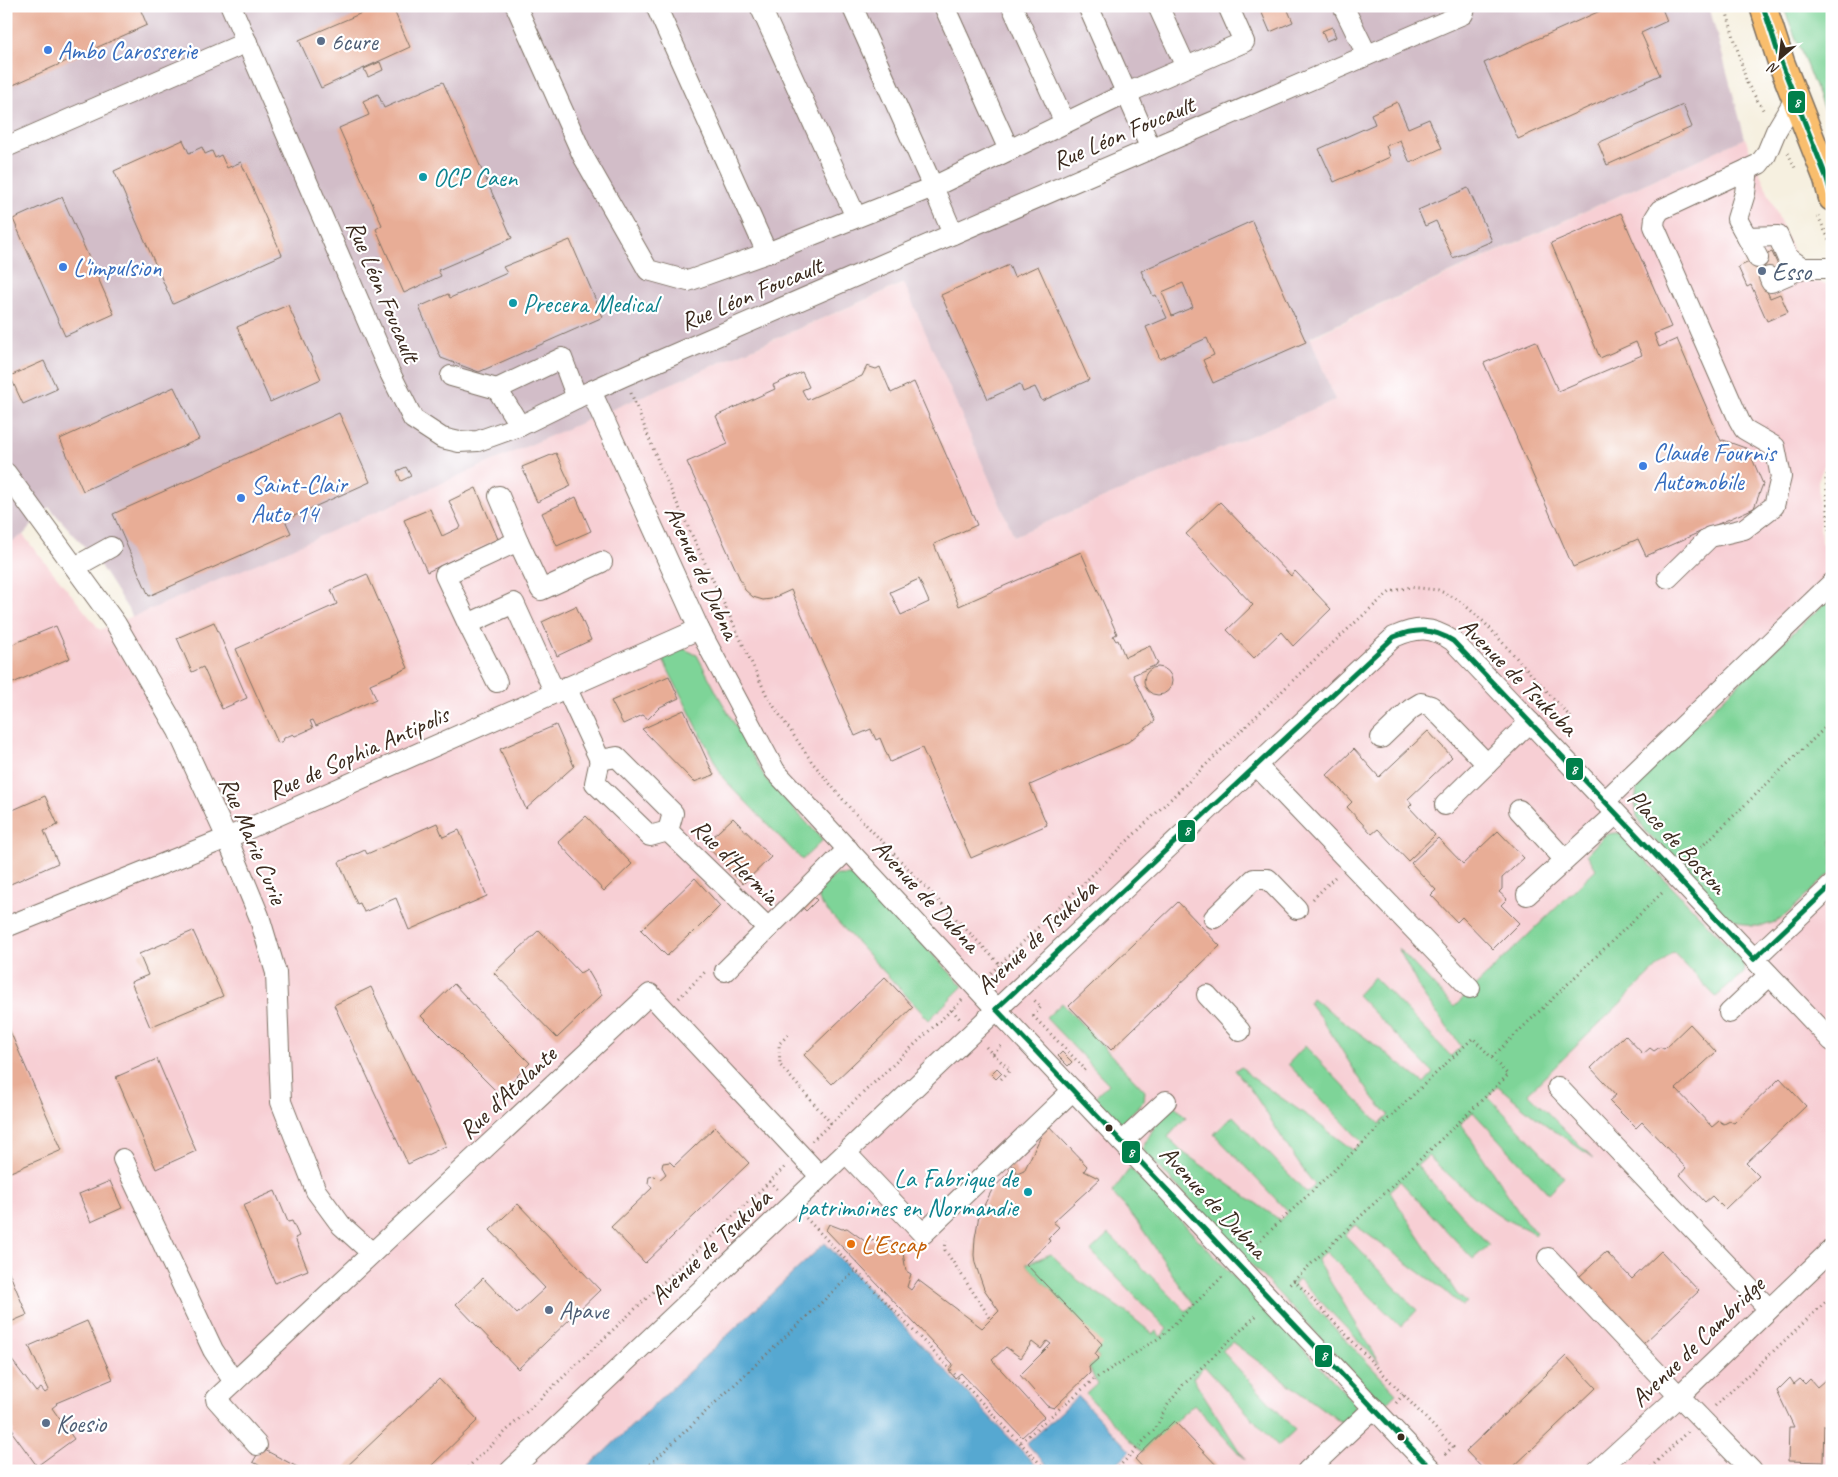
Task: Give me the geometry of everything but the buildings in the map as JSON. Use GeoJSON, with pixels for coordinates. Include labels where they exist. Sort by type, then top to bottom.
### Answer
{"type":"FeatureCollection","features":[{"type":"Feature","properties":{"kind":"main road"},"geometry":{"type":"LineString","coordinates":[[1763,6],[1780,62],[1830,188]]}},
{"type":"Feature","properties":{"kind":"street","name":"Rue Léon Foucault"},"geometry":{"type":"LineString","coordinates":[[231,6],[390,373],[413,419],[442,438],[459,442],[478,441],[520,426],[624,376],[1463,14],[1466,6]]}},
{"type":"Feature","properties":{"kind":"street"},"geometry":{"type":"LineString","coordinates":[[516,6],[583,156],[648,270],[688,281],[766,254],[933,186],[1127,93],[1244,42],[1228,6]]}},
{"type":"Feature","properties":{"kind":"street"},"geometry":{"type":"LineString","coordinates":[[656,6],[766,254]]}},
{"type":"Feature","properties":{"kind":"street"},"geometry":{"type":"LineString","coordinates":[[760,6],[856,217]]}},
{"type":"Feature","properties":{"kind":"street"},"geometry":{"type":"LineString","coordinates":[[852,6],[953,234]]}},
{"type":"Feature","properties":{"kind":"street"},"geometry":{"type":"LineString","coordinates":[[944,6],[1009,150]]}},
{"type":"Feature","properties":{"kind":"street"},"geometry":{"type":"LineString","coordinates":[[1012,6],[1065,123]]}},
{"type":"Feature","properties":{"kind":"street"},"geometry":{"type":"LineString","coordinates":[[1088,6],[1151,149]]}},
{"type":"Feature","properties":{"kind":"street"},"geometry":{"type":"LineString","coordinates":[[1158,6],[1186,67]]}},
{"type":"Feature","properties":{"kind":"street"},"geometry":{"type":"LineString","coordinates":[[1343,6],[1367,55]]}},
{"type":"Feature","properties":{"kind":"street"},"geometry":{"type":"LineString","coordinates":[[6,147],[247,42]]}},
{"type":"Feature","properties":{"kind":"street"},"geometry":{"type":"LineString","coordinates":[[1668,578],[1710,537],[1744,529],[1774,506],[1781,476],[1775,447],[1744,429],[1739,420],[1654,226],[1655,218],[1660,210],[1759,164],[1766,155],[1776,131],[1795,100]]}},
{"type":"Feature","properties":{"kind":"street"},"geometry":{"type":"LineString","coordinates":[[1748,170],[1745,193],[1737,219],[1758,258]]}},
{"type":"Feature","properties":{"kind":"street"},"geometry":{"type":"LineString","coordinates":[[1747,237],[1778,236],[1787,257],[1804,268]]}},
{"type":"Feature","properties":{"kind":"street"},"geometry":{"type":"LineString","coordinates":[[1768,277],[1771,282],[1804,268],[1832,268]]}},
{"type":"Feature","properties":{"kind":"street","name":"Avenue de Dubna"},"geometry":{"type":"LineString","coordinates":[[498,388],[562,358],[584,394],[699,629],[775,771],[996,1009],[1432,1469]]}},
{"type":"Feature","properties":{"kind":"street"},"geometry":{"type":"LineString","coordinates":[[451,376],[498,388],[520,426]]}},
{"type":"Feature","properties":{"kind":"street","name":"Rue Marie Curie"},"geometry":{"type":"LineString","coordinates":[[6,473],[116,624],[178,731],[227,838],[258,916],[276,972],[281,1102],[316,1190],[341,1225],[372,1253]]}},
{"type":"Feature","properties":{"kind":"street"},"geometry":{"type":"LineString","coordinates":[[499,496],[541,590]]}},
{"type":"Feature","properties":{"kind":"street"},"geometry":{"type":"LineString","coordinates":[[497,682],[446,575],[518,541]]}},
{"type":"Feature","properties":{"kind":"street"},"geometry":{"type":"LineString","coordinates":[[75,567],[110,547]]}},
{"type":"Feature","properties":{"kind":"street"},"geometry":{"type":"LineString","coordinates":[[468,624],[602,562]]}},
{"type":"Feature","properties":{"kind":"street","name":"Place de Boston"},"geometry":{"type":"LineString","coordinates":[[1754,959],[1610,808],[1832,583]]}},
{"type":"Feature","properties":{"kind":"street"},"geometry":{"type":"LineString","coordinates":[[514,603],[600,760]]}},
{"type":"Feature","properties":{"kind":"street","name":"Rue de Sophia Antipolis"},"geometry":{"type":"LineString","coordinates":[[6,927],[227,838],[699,629]]}},
{"type":"Feature","properties":{"kind":"street","name":"Avenue de Tsukuba"},"geometry":{"type":"LineString","coordinates":[[510,1471],[1020,986],[1394,637],[1419,629],[1442,634],[1453,641],[1610,808]]}},
{"type":"Feature","properties":{"kind":"street"},"geometry":{"type":"LineString","coordinates":[[1381,738],[1411,709],[1420,703],[1431,706],[1487,764]]}},
{"type":"Feature","properties":{"kind":"street"},"geometry":{"type":"LineString","coordinates":[[1445,806],[1530,722]]}},
{"type":"Feature","properties":{"kind":"street","name":"Rue d'Hermia"},"geometry":{"type":"LineString","coordinates":[[617,757],[673,814],[668,831],[650,836],[595,783],[600,760],[617,757]]}},
{"type":"Feature","properties":{"kind":"street"},"geometry":{"type":"LineString","coordinates":[[1256,765],[1470,988]]}},
{"type":"Feature","properties":{"kind":"street"},"geometry":{"type":"LineString","coordinates":[[1527,896],[1565,860],[1610,808]]}},
{"type":"Feature","properties":{"kind":"street"},"geometry":{"type":"LineString","coordinates":[[1519,810],[1565,860]]}},
{"type":"Feature","properties":{"kind":"street","name":"Rue d'Hermia"},"geometry":{"type":"LineString","coordinates":[[668,831],[768,928]]}},
{"type":"Feature","properties":{"kind":"street"},"geometry":{"type":"LineString","coordinates":[[725,971],[848,849]]}},
{"type":"Feature","properties":{"kind":"street"},"geometry":{"type":"LineString","coordinates":[[1214,918],[1254,879],[1268,879],[1297,909]]}},
{"type":"Feature","properties":{"kind":"street"},"geometry":{"type":"LineString","coordinates":[[1832,885],[1754,959],[1832,1041]]}},
{"type":"Feature","properties":{"kind":"street"},"geometry":{"type":"LineString","coordinates":[[1729,1013],[1769,975]]}},
{"type":"Feature","properties":{"kind":"street","name":"Rue d'Atalante"},"geometry":{"type":"LineString","coordinates":[[257,1445],[216,1399],[650,994],[821,1177]]}},
{"type":"Feature","properties":{"kind":"street"},"geometry":{"type":"LineString","coordinates":[[1207,995],[1240,1031]]}},
{"type":"Feature","properties":{"kind":"street"},"geometry":{"type":"LineString","coordinates":[[1558,1087],[1769,1309]]}},
{"type":"Feature","properties":{"kind":"street"},"geometry":{"type":"LineString","coordinates":[[846,1153],[923,1234],[1074,1090]]}},
{"type":"Feature","properties":{"kind":"street"},"geometry":{"type":"LineString","coordinates":[[1122,1142],[1166,1101]]}},
{"type":"Feature","properties":{"kind":"street"},"geometry":{"type":"LineString","coordinates":[[124,1159],[213,1350],[234,1382]]}},
{"type":"Feature","properties":{"kind":"street","name":"Avenue de Cambridge"},"geometry":{"type":"LineString","coordinates":[[1597,1471],[1679,1396],[1832,1249]]}},
{"type":"Feature","properties":{"kind":"street"},"geometry":{"type":"LineString","coordinates":[[1548,1258],[1752,1471]]}},
{"type":"Feature","properties":{"kind":"street"},"geometry":{"type":"LineString","coordinates":[[1307,1471],[1374,1408]]}},
{"type":"Feature","properties":{"kind":"path"},"geometry":{"type":"LineString","coordinates":[[1725,6],[1747,83],[1765,113]]}},
{"type":"Feature","properties":{"kind":"path","name":"Avenue de Dubna"},"geometry":{"type":"LineString","coordinates":[[624,376],[662,471],[768,698],[812,762],[850,808],[1020,986]]}},
{"type":"Feature","properties":{"kind":"path"},"geometry":{"type":"LineString","coordinates":[[1829,530],[1826,480],[1832,453]]}},
{"type":"Feature","properties":{"kind":"path"},"geometry":{"type":"LineString","coordinates":[[1688,868],[1694,854],[1832,721]]}},
{"type":"Feature","properties":{"kind":"path"},"geometry":{"type":"LineString","coordinates":[[1297,909],[1307,904],[1350,863]]}},
{"type":"Feature","properties":{"kind":"path"},"geometry":{"type":"LineString","coordinates":[[1492,1057],[1670,885]]}},
{"type":"Feature","properties":{"kind":"path"},"geometry":{"type":"LineString","coordinates":[[666,1011],[711,966],[725,971]]}},
{"type":"Feature","properties":{"kind":"path"},"geometry":{"type":"LineString","coordinates":[[788,1035],[779,1044],[780,1065],[831,1123]]}},
{"type":"Feature","properties":{"kind":"path"},"geometry":{"type":"LineString","coordinates":[[1021,1442],[1093,1380],[1162,1336],[1473,1038],[1508,1075],[1284,1289]]}},
{"type":"Feature","properties":{"kind":"path"},"geometry":{"type":"LineString","coordinates":[[993,1054],[1010,1070],[1001,1079]]}},
{"type":"Feature","properties":{"kind":"path"},"geometry":{"type":"LineString","coordinates":[[769,1181],[782,1194]]}},
{"type":"Feature","properties":{"kind":"path"},"geometry":{"type":"LineString","coordinates":[[802,1214],[1047,1471]]}},
{"type":"Feature","properties":{"kind":"path"},"geometry":{"type":"LineString","coordinates":[[643,1471],[856,1270]]}},
{"type":"Feature","properties":{"kind":"path"},"geometry":{"type":"LineString","coordinates":[[1294,1280],[1453,1446],[1432,1469]]}},
{"type":"Feature","properties":{"kind":"path"},"geometry":{"type":"LineString","coordinates":[[1647,1471],[1832,1296]]}},
{"type":"Feature","properties":{"kind":"path"},"geometry":{"type":"LineString","coordinates":[[1114,1471],[1156,1428],[1166,1407],[1183,1385],[1263,1309]]}},
{"type":"Feature","properties":{"kind":"path"},"geometry":{"type":"LineString","coordinates":[[6,1461],[14,1471]]}},
{"type":"Feature","properties":{"kind":"shaded area"},"geometry":{"type":"Polygon","coordinates":[[[6,6],[1709,6],[1745,138],[1310,337],[1335,400],[1014,536],[904,283],[133,617],[97,561],[49,507],[23,535],[6,545],[6,6]]]}},
{"type":"Feature","properties":{"kind":"shaded area"},"geometry":{"type":"Polygon","coordinates":[[[1745,138],[1805,280],[1832,285],[1832,445],[1818,481],[1821,542],[1832,555],[1832,1471],[6,1471],[6,545],[23,535],[100,630],[905,283],[1014,536],[1335,400],[1310,338],[1745,138]]]}},
{"type":"Feature","properties":{"kind":"green space"},"geometry":{"type":"Polygon","coordinates":[[[1783,6],[1832,6],[1832,130],[1783,6]]]}},
{"type":"Feature","properties":{"kind":"green space"},"geometry":{"type":"Polygon","coordinates":[[[1832,596],[1832,872],[1787,914],[1775,922],[1763,926],[1750,926],[1727,916],[1647,833],[1637,816],[1635,803],[1637,787],[1646,771],[1832,596]]]}},
{"type":"Feature","properties":{"kind":"green space"},"geometry":{"type":"Polygon","coordinates":[[[682,648],[697,655],[766,779],[823,840],[802,860],[723,778],[661,656],[682,648]]]}},
{"type":"Feature","properties":{"kind":"green space"},"geometry":{"type":"Polygon","coordinates":[[[1620,833],[1743,961],[1744,973],[1716,997],[1673,952],[1528,1093],[1593,1158],[1538,1119],[1498,1086],[1488,1096],[1564,1177],[1548,1193],[1473,1112],[1460,1124],[1528,1225],[1537,1232],[1535,1235],[1484,1204],[1428,1156],[1417,1166],[1489,1245],[1473,1259],[1400,1181],[1389,1191],[1457,1294],[1467,1303],[1462,1306],[1444,1290],[1355,1225],[1345,1235],[1417,1310],[1401,1327],[1326,1252],[1317,1260],[1380,1363],[1299,1279],[1293,1284],[1396,1393],[1384,1405],[1142,1149],[1156,1124],[1175,1106],[1186,1117],[1168,1137],[1184,1153],[1280,1220],[1288,1212],[1214,1134],[1233,1116],[1307,1193],[1315,1185],[1235,1070],[1242,1067],[1250,1076],[1353,1150],[1362,1142],[1288,1064],[1305,1046],[1380,1124],[1389,1115],[1357,1075],[1330,1031],[1309,1003],[1312,998],[1424,1083],[1433,1073],[1357,995],[1374,977],[1451,1056],[1461,1046],[1423,995],[1398,948],[1454,1007],[1596,869],[1587,854],[1605,835],[1620,833]]]}},
{"type":"Feature","properties":{"kind":"green space"},"geometry":{"type":"Polygon","coordinates":[[[836,875],[856,875],[963,986],[929,1020],[821,904],[816,891],[836,875]]]}},
{"type":"Feature","properties":{"kind":"green space"},"geometry":{"type":"Polygon","coordinates":[[[1062,1003],[1145,1091],[1144,1101],[1118,1126],[1093,1099],[1109,1084],[1046,1018],[1062,1003]]]}},
{"type":"Feature","properties":{"kind":"green space"},"geometry":{"type":"Polygon","coordinates":[[[1130,1168],[1353,1401],[1355,1405],[1352,1414],[1343,1424],[1232,1342],[1222,1351],[1295,1430],[1278,1446],[1204,1366],[1193,1378],[1245,1460],[1194,1404],[1142,1452],[1086,1394],[1097,1384],[1089,1367],[1099,1358],[1095,1354],[1101,1344],[1026,1264],[1051,1254],[1079,1281],[1127,1313],[1153,1334],[1156,1331],[1161,1337],[1167,1329],[1091,1251],[1109,1234],[1186,1311],[1194,1304],[1135,1219],[1112,1193],[1130,1168]]]}},
{"type":"Feature","properties":{"kind":"water"},"geometry":{"type":"Polygon","coordinates":[[[825,1243],[1041,1471],[584,1471],[825,1243]]]}},
{"type":"Feature","properties":{"kind":"water"},"geometry":{"type":"Polygon","coordinates":[[[1078,1396],[1130,1451],[1109,1471],[1052,1471],[1027,1444],[1078,1396]]]}},
{"type":"Feature","properties":{"kind":"transit line","name":"8"},"geometry":{"type":"LineString","coordinates":[[1763,6],[1781,62],[1827,179],[1832,197]]}},
{"type":"Feature","properties":{"kind":"transit line","name":"8"},"geometry":{"type":"LineString","coordinates":[[996,1009],[1394,637],[1417,631],[1431,632],[1453,641],[1754,959]]}},
{"type":"Feature","properties":{"kind":"transit line","name":"8"},"geometry":{"type":"LineString","coordinates":[[1754,959],[1832,885]]}},
{"type":"Feature","properties":{"kind":"transit line","name":"8"},"geometry":{"type":"LineString","coordinates":[[996,1009],[1433,1471]]}},
{"type":"Feature","properties":{"kind":"place","name":"6cure"},"geometry":{"type":"Point","coordinates":[321,41]}},
{"type":"Feature","properties":{"kind":"place","name":"Ambo Carosserie"},"geometry":{"type":"Point","coordinates":[48,50]}},
{"type":"Feature","properties":{"kind":"place","name":"OCP Caen"},"geometry":{"type":"Point","coordinates":[423,177]}},
{"type":"Feature","properties":{"kind":"place","name":"L'impulsion"},"geometry":{"type":"Point","coordinates":[63,267]}},
{"type":"Feature","properties":{"kind":"place","name":"Esso"},"geometry":{"type":"Point","coordinates":[1762,271]}},
{"type":"Feature","properties":{"kind":"place","name":"Precera Medical"},"geometry":{"type":"Point","coordinates":[513,303]}},
{"type":"Feature","properties":{"kind":"place","name":"Claude Fournis Automobile"},"geometry":{"type":"Point","coordinates":[1643,466]}},
{"type":"Feature","properties":{"kind":"place","name":"Saint-Clair Auto 14"},"geometry":{"type":"Point","coordinates":[241,498]}},
{"type":"Feature","properties":{"kind":"place","name":"La Fabrique de patrimoines en Normandie"},"geometry":{"type":"Point","coordinates":[1028,1192]}},
{"type":"Feature","properties":{"kind":"place","name":"L'Escap"},"geometry":{"type":"Point","coordinates":[851,1244]}},
{"type":"Feature","properties":{"kind":"place","name":"Apave"},"geometry":{"type":"Point","coordinates":[549,1310]}},
{"type":"Feature","properties":{"kind":"place","name":"Koesio"},"geometry":{"type":"Point","coordinates":[46,1423]}}]}
